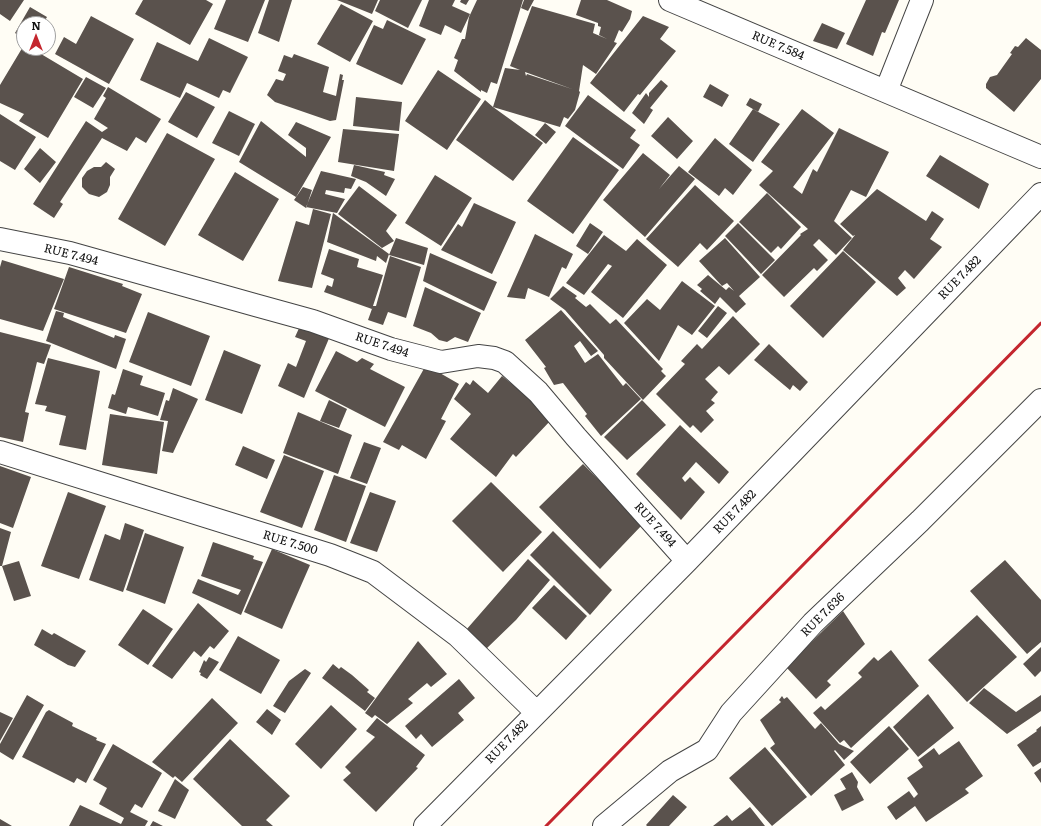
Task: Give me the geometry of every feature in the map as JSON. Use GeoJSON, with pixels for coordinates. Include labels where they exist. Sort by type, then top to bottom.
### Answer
{"type":"FeatureCollection","features":[{"type":"Feature","properties":{"kind":"street","name":"RUE 7.584"},"geometry":{"type":"LineString","coordinates":[[670,0],[704,7],[886,92],[1041,157]]}},
{"type":"Feature","properties":{"kind":"street"},"geometry":{"type":"LineString","coordinates":[[886,92],[922,0]]}},
{"type":"Feature","properties":{"kind":"street","name":"RUE 7.482"},"geometry":{"type":"LineString","coordinates":[[425,826],[536,712],[687,561],[1041,194]]}},
{"type":"Feature","properties":{"kind":"street","name":"RUE 7.494"},"geometry":{"type":"LineString","coordinates":[[0,239],[70,253],[313,321],[391,349],[441,362],[478,356],[494,358],[505,362],[538,392],[576,437],[687,561]]}},
{"type":"Feature","properties":{"kind":"street","name":"RUE 7.636"},"geometry":{"type":"LineString","coordinates":[[604,826],[670,771],[707,750],[731,713],[813,623],[920,521],[1041,400]]}},
{"type":"Feature","properties":{"kind":"street","name":"RUE 7.500"},"geometry":{"type":"LineString","coordinates":[[0,452],[330,555],[373,572],[458,636],[536,712]]}},
{"type":"Feature","properties":{"kind":"building"},"geometry":{"type":"Polygon","coordinates":[[[0,0],[24,0],[10,21],[0,14],[0,0]]]}},
{"type":"Feature","properties":{"kind":"building"},"geometry":{"type":"Polygon","coordinates":[[[143,0],[206,0],[213,4],[190,45],[135,14],[143,0]]]}},
{"type":"Feature","properties":{"kind":"building"},"geometry":{"type":"Polygon","coordinates":[[[226,0],[265,0],[248,42],[214,29],[226,0]]]}},
{"type":"Feature","properties":{"kind":"building"},"geometry":{"type":"Polygon","coordinates":[[[269,0],[292,0],[279,42],[258,33],[269,0]]]}},
{"type":"Feature","properties":{"kind":"building"},"geometry":{"type":"Polygon","coordinates":[[[337,0],[378,0],[372,14],[337,0]]]}},
{"type":"Feature","properties":{"kind":"building"},"geometry":{"type":"Polygon","coordinates":[[[380,0],[422,0],[408,28],[375,11],[380,0]]]}},
{"type":"Feature","properties":{"kind":"building"},"geometry":{"type":"Polygon","coordinates":[[[429,0],[455,0],[452,6],[470,14],[461,33],[445,25],[441,35],[419,26],[429,0]]]}},
{"type":"Feature","properties":{"kind":"building"},"geometry":{"type":"Polygon","coordinates":[[[461,0],[469,0],[466,5],[460,2],[461,0]]]}},
{"type":"Feature","properties":{"kind":"building"},"geometry":{"type":"Polygon","coordinates":[[[477,0],[523,0],[497,84],[491,82],[487,93],[481,90],[481,92],[454,71],[458,60],[454,58],[462,39],[465,39],[469,17],[477,0]]]}},
{"type":"Feature","properties":{"kind":"building"},"geometry":{"type":"Polygon","coordinates":[[[524,0],[534,0],[528,11],[521,8],[524,0]]]}},
{"type":"Feature","properties":{"kind":"building"},"geometry":{"type":"Polygon","coordinates":[[[581,0],[607,0],[632,11],[630,19],[622,32],[619,30],[614,42],[617,43],[596,74],[583,65],[580,92],[575,110],[568,119],[564,117],[560,127],[493,107],[505,68],[520,70],[510,66],[532,6],[595,24],[593,33],[607,39],[599,35],[601,27],[598,26],[598,23],[576,15],[581,0]],[[525,72],[526,76],[527,74],[572,89],[525,72]]]}},
{"type":"Feature","properties":{"kind":"building"},"geometry":{"type":"Polygon","coordinates":[[[866,0],[899,0],[885,33],[882,32],[873,56],[846,44],[866,0]]]}},
{"type":"Feature","properties":{"kind":"building"},"geometry":{"type":"Polygon","coordinates":[[[341,4],[373,21],[350,62],[317,44],[341,4]]]}},
{"type":"Feature","properties":{"kind":"building"},"geometry":{"type":"Polygon","coordinates":[[[30,7],[45,16],[25,16],[30,7]]]}},
{"type":"Feature","properties":{"kind":"building"},"geometry":{"type":"Polygon","coordinates":[[[91,16],[134,39],[109,84],[56,55],[64,37],[76,44],[91,16]]]}},
{"type":"Feature","properties":{"kind":"building"},"geometry":{"type":"Polygon","coordinates":[[[643,16],[669,27],[660,39],[676,51],[624,112],[590,83],[643,16]]]}},
{"type":"Feature","properties":{"kind":"building"},"geometry":{"type":"Polygon","coordinates":[[[387,20],[426,39],[402,85],[356,64],[374,25],[383,29],[387,20]]]}},
{"type":"Feature","properties":{"kind":"building"},"geometry":{"type":"Polygon","coordinates":[[[822,23],[845,33],[837,49],[813,41],[822,23]]]}},
{"type":"Feature","properties":{"kind":"building"},"geometry":{"type":"Polygon","coordinates":[[[209,38],[248,57],[230,93],[223,90],[219,98],[187,83],[180,98],[140,80],[157,42],[198,61],[209,38]]]}},
{"type":"Feature","properties":{"kind":"building"},"geometry":{"type":"Polygon","coordinates":[[[1026,38],[1041,50],[1041,79],[1014,112],[986,88],[986,84],[990,77],[997,75],[1012,54],[1010,53],[1015,46],[1018,47],[1026,38]]]}},
{"type":"Feature","properties":{"kind":"building"},"geometry":{"type":"Polygon","coordinates":[[[294,54],[329,67],[323,92],[336,96],[340,74],[343,75],[342,80],[344,80],[336,120],[330,121],[275,102],[267,95],[276,79],[283,81],[286,74],[278,71],[284,55],[292,58],[294,54]]]}},
{"type":"Feature","properties":{"kind":"building"},"geometry":{"type":"Polygon","coordinates":[[[17,56],[44,56],[83,79],[48,138],[19,121],[24,114],[0,103],[0,85],[17,56]]]}},
{"type":"Feature","properties":{"kind":"building"},"geometry":{"type":"Polygon","coordinates":[[[438,70],[481,99],[447,150],[405,121],[438,70]]]}},
{"type":"Feature","properties":{"kind":"building"},"geometry":{"type":"Polygon","coordinates":[[[86,77],[106,88],[93,108],[74,97],[86,77]]]}},
{"type":"Feature","properties":{"kind":"building"},"geometry":{"type":"Polygon","coordinates":[[[661,80],[668,86],[650,108],[653,110],[644,124],[632,113],[646,93],[649,97],[649,93],[661,80]]]}},
{"type":"Feature","properties":{"kind":"building"},"geometry":{"type":"Polygon","coordinates":[[[710,84],[729,95],[722,107],[703,97],[710,84]]]}},
{"type":"Feature","properties":{"kind":"building"},"geometry":{"type":"Polygon","coordinates":[[[108,87],[161,119],[146,143],[136,137],[127,151],[102,138],[60,202],[63,204],[54,218],[33,204],[86,121],[102,132],[108,128],[94,119],[106,98],[103,96],[108,87]]]}},
{"type":"Feature","properties":{"kind":"building"},"geometry":{"type":"Polygon","coordinates":[[[186,92],[215,107],[197,138],[168,122],[186,92]]]}},
{"type":"Feature","properties":{"kind":"building"},"geometry":{"type":"Polygon","coordinates":[[[588,95],[636,130],[630,138],[640,145],[623,169],[565,126],[588,95]]]}},
{"type":"Feature","properties":{"kind":"building"},"geometry":{"type":"Polygon","coordinates":[[[356,97],[402,102],[399,131],[353,126],[356,97]]]}},
{"type":"Feature","properties":{"kind":"building"},"geometry":{"type":"Polygon","coordinates":[[[750,98],[762,104],[758,112],[746,105],[750,98]]]}},
{"type":"Feature","properties":{"kind":"building"},"geometry":{"type":"Polygon","coordinates":[[[485,100],[543,143],[513,181],[456,140],[485,100]]]}},
{"type":"Feature","properties":{"kind":"building"},"geometry":{"type":"Polygon","coordinates":[[[753,109],[780,124],[753,162],[729,144],[753,109]]]}},
{"type":"Feature","properties":{"kind":"building"},"geometry":{"type":"Polygon","coordinates":[[[802,109],[834,133],[793,187],[802,194],[813,169],[817,172],[839,128],[889,152],[866,197],[851,190],[834,221],[852,238],[836,255],[819,239],[813,245],[828,260],[817,271],[814,268],[784,297],[762,275],[801,235],[800,234],[808,229],[759,185],[773,171],[761,162],[802,109]]]}},
{"type":"Feature","properties":{"kind":"building"},"geometry":{"type":"Polygon","coordinates":[[[229,111],[255,124],[239,156],[212,143],[229,111]]]}},
{"type":"Feature","properties":{"kind":"building"},"geometry":{"type":"Polygon","coordinates":[[[0,114],[36,137],[15,170],[0,161],[0,114]]]}},
{"type":"Feature","properties":{"kind":"building"},"geometry":{"type":"Polygon","coordinates":[[[668,117],[693,141],[677,159],[651,136],[668,117]]]}},
{"type":"Feature","properties":{"kind":"building"},"geometry":{"type":"Polygon","coordinates":[[[261,121],[306,157],[306,148],[288,135],[296,122],[331,137],[296,197],[239,162],[261,121]]]}},
{"type":"Feature","properties":{"kind":"building"},"geometry":{"type":"Polygon","coordinates":[[[545,123],[556,132],[546,144],[535,135],[545,123]]]}},
{"type":"Feature","properties":{"kind":"building"},"geometry":{"type":"Polygon","coordinates":[[[343,129],[399,134],[394,171],[338,162],[343,129]]]}},
{"type":"Feature","properties":{"kind":"building"},"geometry":{"type":"Polygon","coordinates":[[[167,133],[215,159],[165,246],[118,219],[167,133]]]}},
{"type":"Feature","properties":{"kind":"building"},"geometry":{"type":"Polygon","coordinates":[[[573,137],[619,170],[573,234],[527,201],[573,137]]]}},
{"type":"Feature","properties":{"kind":"building"},"geometry":{"type":"Polygon","coordinates":[[[715,138],[752,170],[733,195],[725,188],[719,196],[688,172],[715,138]]]}},
{"type":"Feature","properties":{"kind":"building"},"geometry":{"type":"Polygon","coordinates":[[[40,148],[56,162],[40,183],[24,169],[40,148]]]}},
{"type":"Feature","properties":{"kind":"building"},"geometry":{"type":"Polygon","coordinates":[[[643,153],[670,175],[659,189],[679,166],[695,179],[645,237],[603,200],[643,153]]]}},
{"type":"Feature","properties":{"kind":"building"},"geometry":{"type":"Polygon","coordinates":[[[940,155],[989,184],[979,209],[926,176],[940,155]]]}},
{"type":"Feature","properties":{"kind":"building"},"geometry":{"type":"Polygon","coordinates":[[[106,162],[115,169],[110,177],[110,185],[107,192],[99,197],[89,194],[82,187],[82,178],[87,171],[94,167],[101,167],[106,162]]]}},
{"type":"Feature","properties":{"kind":"building"},"geometry":{"type":"Polygon","coordinates":[[[354,165],[385,172],[384,175],[395,179],[386,196],[366,182],[351,176],[354,165]]]}},
{"type":"Feature","properties":{"kind":"building"},"geometry":{"type":"Polygon","coordinates":[[[321,171],[356,179],[351,189],[345,188],[344,193],[326,190],[325,194],[345,199],[337,213],[306,207],[321,171]]]}},
{"type":"Feature","properties":{"kind":"building"},"geometry":{"type":"Polygon","coordinates":[[[235,172],[279,199],[243,261],[198,235],[235,172]]]}},
{"type":"Feature","properties":{"kind":"building"},"geometry":{"type":"Polygon","coordinates":[[[435,175],[472,198],[441,246],[405,223],[435,175]]]}},
{"type":"Feature","properties":{"kind":"building"},"geometry":{"type":"Polygon","coordinates":[[[695,185],[734,221],[707,250],[700,243],[678,267],[646,239],[695,185]]]}},
{"type":"Feature","properties":{"kind":"building"},"geometry":{"type":"Polygon","coordinates":[[[359,186],[397,215],[386,231],[394,241],[382,248],[338,214],[359,186]]]}},
{"type":"Feature","properties":{"kind":"building"},"geometry":{"type":"Polygon","coordinates":[[[303,187],[312,190],[306,208],[294,200],[303,187]]]}},
{"type":"Feature","properties":{"kind":"building"},"geometry":{"type":"Polygon","coordinates":[[[877,189],[926,221],[932,211],[944,219],[930,239],[942,247],[914,279],[905,270],[898,278],[906,288],[897,296],[843,250],[855,235],[853,236],[840,224],[877,189]]]}},
{"type":"Feature","properties":{"kind":"building"},"geometry":{"type":"Polygon","coordinates":[[[767,193],[801,227],[781,249],[778,246],[771,253],[739,222],[767,193]]]}},
{"type":"Feature","properties":{"kind":"building"},"geometry":{"type":"Polygon","coordinates":[[[474,203],[516,222],[492,274],[441,250],[458,224],[462,227],[474,203]]]}},
{"type":"Feature","properties":{"kind":"building"},"geometry":{"type":"Polygon","coordinates":[[[313,209],[331,214],[312,288],[278,281],[296,221],[309,225],[313,209]]]}},
{"type":"Feature","properties":{"kind":"building"},"geometry":{"type":"Polygon","coordinates":[[[333,213],[389,254],[386,263],[377,256],[376,261],[327,242],[333,213]]]}},
{"type":"Feature","properties":{"kind":"building"},"geometry":{"type":"Polygon","coordinates":[[[590,223],[603,232],[588,254],[576,246],[590,223]]]}},
{"type":"Feature","properties":{"kind":"building"},"geometry":{"type":"Polygon","coordinates":[[[738,223],[775,260],[761,274],[725,236],[738,223]]]}},
{"type":"Feature","properties":{"kind":"building"},"geometry":{"type":"Polygon","coordinates":[[[535,234],[573,254],[566,269],[562,267],[549,297],[528,288],[525,299],[507,297],[535,234]]]}},
{"type":"Feature","properties":{"kind":"building"},"geometry":{"type":"Polygon","coordinates":[[[604,235],[626,251],[637,239],[667,265],[623,318],[591,292],[612,266],[608,264],[584,295],[566,283],[604,235]]]}},
{"type":"Feature","properties":{"kind":"building"},"geometry":{"type":"Polygon","coordinates":[[[396,238],[428,248],[424,265],[389,255],[396,238]]]}},
{"type":"Feature","properties":{"kind":"building"},"geometry":{"type":"Polygon","coordinates":[[[725,238],[760,277],[739,296],[746,304],[736,313],[720,297],[715,304],[700,291],[702,289],[697,285],[708,275],[726,290],[729,287],[734,291],[727,283],[722,286],[699,261],[725,238]]]}},
{"type":"Feature","properties":{"kind":"building"},"geometry":{"type":"Polygon","coordinates":[[[329,249],[359,259],[357,267],[383,275],[372,309],[324,292],[327,285],[332,287],[334,279],[321,274],[329,249]]]}},
{"type":"Feature","properties":{"kind":"building"},"geometry":{"type":"Polygon","coordinates":[[[843,251],[876,282],[823,338],[790,306],[843,251]]]}},
{"type":"Feature","properties":{"kind":"building"},"geometry":{"type":"Polygon","coordinates":[[[430,253],[497,282],[484,311],[423,281],[430,253]]]}},
{"type":"Feature","properties":{"kind":"building"},"geometry":{"type":"Polygon","coordinates":[[[390,256],[421,267],[406,318],[388,312],[383,325],[368,320],[373,306],[376,306],[390,256]]]}},
{"type":"Feature","properties":{"kind":"building"},"geometry":{"type":"Polygon","coordinates":[[[2,260],[64,279],[43,331],[0,319],[0,267],[2,260]]]}},
{"type":"Feature","properties":{"kind":"building"},"geometry":{"type":"Polygon","coordinates":[[[69,267],[123,284],[122,286],[142,294],[126,333],[54,309],[69,267]]]}},
{"type":"Feature","properties":{"kind":"building"},"geometry":{"type":"Polygon","coordinates":[[[682,281],[715,306],[692,335],[678,325],[659,361],[624,323],[647,299],[660,310],[682,281]]]}},
{"type":"Feature","properties":{"kind":"building"},"geometry":{"type":"Polygon","coordinates":[[[563,286],[577,296],[575,298],[586,307],[590,304],[610,324],[616,319],[663,369],[661,371],[666,376],[643,400],[604,358],[604,355],[565,310],[550,299],[563,286]]]}},
{"type":"Feature","properties":{"kind":"building"},"geometry":{"type":"Polygon","coordinates":[[[425,287],[481,313],[468,342],[455,337],[447,342],[439,340],[431,333],[413,326],[425,287]]]}},
{"type":"Feature","properties":{"kind":"building"},"geometry":{"type":"Polygon","coordinates":[[[718,306],[727,313],[707,338],[698,331],[718,306]]]}},
{"type":"Feature","properties":{"kind":"building"},"geometry":{"type":"Polygon","coordinates":[[[561,310],[598,351],[591,356],[580,341],[574,346],[585,363],[598,354],[623,386],[626,383],[641,399],[601,436],[585,416],[587,414],[563,383],[554,385],[544,368],[546,367],[525,340],[561,310]]]}},
{"type":"Feature","properties":{"kind":"building"},"geometry":{"type":"Polygon","coordinates":[[[56,311],[64,313],[63,317],[114,338],[115,335],[126,339],[116,369],[46,341],[56,311]]]}},
{"type":"Feature","properties":{"kind":"building"},"geometry":{"type":"Polygon","coordinates":[[[148,312],[210,336],[191,386],[129,362],[148,312]]]}},
{"type":"Feature","properties":{"kind":"building"},"geometry":{"type":"Polygon","coordinates":[[[733,316],[760,344],[729,375],[719,366],[705,379],[718,392],[711,400],[715,403],[706,411],[714,420],[701,433],[693,425],[690,428],[656,394],[685,364],[681,361],[697,344],[702,349],[733,316]]]}},
{"type":"Feature","properties":{"kind":"building"},"geometry":{"type":"Polygon","coordinates":[[[300,326],[330,336],[304,398],[278,386],[288,363],[296,367],[306,341],[295,337],[300,326]]]}},
{"type":"Feature","properties":{"kind":"building"},"geometry":{"type":"Polygon","coordinates":[[[0,332],[51,345],[44,364],[37,362],[25,412],[29,413],[23,442],[0,437],[0,332]]]}},
{"type":"Feature","properties":{"kind":"building"},"geometry":{"type":"Polygon","coordinates":[[[769,344],[808,382],[800,391],[793,385],[790,390],[754,360],[769,344]]]}},
{"type":"Feature","properties":{"kind":"building"},"geometry":{"type":"Polygon","coordinates":[[[224,350],[261,365],[242,414],[205,400],[224,350]]]}},
{"type":"Feature","properties":{"kind":"building"},"geometry":{"type":"Polygon","coordinates":[[[336,351],[357,362],[362,358],[374,364],[370,369],[405,387],[385,427],[315,391],[336,351]]]}},
{"type":"Feature","properties":{"kind":"building"},"geometry":{"type":"Polygon","coordinates":[[[48,358],[100,371],[86,450],[59,445],[66,416],[45,411],[47,406],[35,404],[48,358]]]}},
{"type":"Feature","properties":{"kind":"building"},"geometry":{"type":"Polygon","coordinates":[[[426,365],[459,384],[441,419],[446,421],[426,459],[402,445],[399,450],[383,442],[426,365]]]}},
{"type":"Feature","properties":{"kind":"building"},"geometry":{"type":"Polygon","coordinates":[[[123,369],[143,376],[140,385],[165,393],[158,416],[128,407],[126,414],[108,408],[112,394],[115,395],[123,369]]]}},
{"type":"Feature","properties":{"kind":"building"},"geometry":{"type":"Polygon","coordinates":[[[502,376],[544,410],[551,420],[516,457],[513,454],[496,477],[450,439],[471,414],[454,399],[466,382],[470,385],[473,380],[488,393],[502,376]]]}},
{"type":"Feature","properties":{"kind":"building"},"geometry":{"type":"Polygon","coordinates":[[[173,388],[198,399],[173,453],[162,451],[168,421],[160,420],[166,400],[169,401],[173,388]]]}},
{"type":"Feature","properties":{"kind":"building"},"geometry":{"type":"Polygon","coordinates":[[[329,400],[347,409],[339,428],[320,421],[329,400]]]}},
{"type":"Feature","properties":{"kind":"building"},"geometry":{"type":"Polygon","coordinates":[[[642,400],[666,425],[627,460],[604,437],[642,400]]]}},
{"type":"Feature","properties":{"kind":"building"},"geometry":{"type":"Polygon","coordinates":[[[298,412],[352,435],[338,474],[283,453],[298,412]]]}},
{"type":"Feature","properties":{"kind":"building"},"geometry":{"type":"Polygon","coordinates":[[[110,414],[164,422],[157,474],[102,465],[110,414]]]}},
{"type":"Feature","properties":{"kind":"building"},"geometry":{"type":"Polygon","coordinates":[[[680,425],[729,472],[719,484],[696,462],[682,478],[685,482],[690,477],[705,492],[681,520],[636,474],[680,425]]]}},
{"type":"Feature","properties":{"kind":"building"},"geometry":{"type":"Polygon","coordinates":[[[364,442],[381,448],[367,484],[350,478],[364,442]]]}},
{"type":"Feature","properties":{"kind":"building"},"geometry":{"type":"Polygon","coordinates":[[[243,446],[275,460],[267,479],[235,465],[243,446]]]}},
{"type":"Feature","properties":{"kind":"building"},"geometry":{"type":"Polygon","coordinates":[[[284,455],[324,471],[302,528],[260,512],[284,455]]]}},
{"type":"Feature","properties":{"kind":"building"},"geometry":{"type":"Polygon","coordinates":[[[583,464],[643,524],[600,569],[539,507],[583,464]]]}},
{"type":"Feature","properties":{"kind":"building"},"geometry":{"type":"Polygon","coordinates":[[[0,466],[31,477],[13,528],[0,523],[0,466]]]}},
{"type":"Feature","properties":{"kind":"building"},"geometry":{"type":"Polygon","coordinates":[[[334,475],[366,486],[346,542],[314,530],[334,475]]]}},
{"type":"Feature","properties":{"kind":"building"},"geometry":{"type":"Polygon","coordinates":[[[491,482],[542,532],[503,572],[452,521],[491,482]]]}},
{"type":"Feature","properties":{"kind":"building"},"geometry":{"type":"Polygon","coordinates":[[[68,492],[106,506],[79,579],[41,566],[68,492]]]}},
{"type":"Feature","properties":{"kind":"building"},"geometry":{"type":"Polygon","coordinates":[[[370,492],[396,501],[377,552],[350,543],[370,492]]]}},
{"type":"Feature","properties":{"kind":"building"},"geometry":{"type":"Polygon","coordinates":[[[125,523],[144,530],[123,592],[89,580],[105,534],[120,540],[125,523]]]}},
{"type":"Feature","properties":{"kind":"building"},"geometry":{"type":"Polygon","coordinates":[[[0,528],[11,532],[2,566],[0,566],[0,528]]]}},
{"type":"Feature","properties":{"kind":"building"},"geometry":{"type":"Polygon","coordinates":[[[553,531],[612,590],[590,615],[530,555],[553,531]]]}},
{"type":"Feature","properties":{"kind":"building"},"geometry":{"type":"Polygon","coordinates":[[[145,533],[184,547],[165,604],[126,590],[145,533]]]}},
{"type":"Feature","properties":{"kind":"building"},"geometry":{"type":"Polygon","coordinates":[[[213,542],[254,556],[253,559],[263,562],[241,615],[192,593],[198,579],[238,595],[241,590],[201,576],[213,542]]]}},
{"type":"Feature","properties":{"kind":"building"},"geometry":{"type":"Polygon","coordinates":[[[272,549],[310,565],[282,629],[244,612],[272,549]]]}},
{"type":"Feature","properties":{"kind":"building"},"geometry":{"type":"Polygon","coordinates":[[[528,559],[550,580],[516,620],[486,649],[466,630],[528,559]]]}},
{"type":"Feature","properties":{"kind":"building"},"geometry":{"type":"Polygon","coordinates":[[[1005,560],[1041,600],[1041,642],[1027,654],[970,591],[1005,560]]]}},
{"type":"Feature","properties":{"kind":"building"},"geometry":{"type":"Polygon","coordinates":[[[19,561],[31,596],[14,601],[2,566],[19,561]]]}},
{"type":"Feature","properties":{"kind":"building"},"geometry":{"type":"Polygon","coordinates":[[[554,585],[587,616],[566,640],[532,608],[554,585]]]}},
{"type":"Feature","properties":{"kind":"building"},"geometry":{"type":"Polygon","coordinates":[[[198,603],[229,631],[214,649],[210,646],[201,657],[194,651],[172,679],[152,666],[198,603]]]}},
{"type":"Feature","properties":{"kind":"building"},"geometry":{"type":"Polygon","coordinates":[[[143,609],[173,629],[148,665],[118,645],[143,609]]]}},
{"type":"Feature","properties":{"kind":"building"},"geometry":{"type":"Polygon","coordinates":[[[843,611],[865,644],[827,681],[831,685],[816,699],[786,667],[843,611]]]}},
{"type":"Feature","properties":{"kind":"building"},"geometry":{"type":"Polygon","coordinates":[[[977,615],[1017,657],[967,702],[928,660],[977,615]]]}},
{"type":"Feature","properties":{"kind":"building"},"geometry":{"type":"Polygon","coordinates":[[[42,629],[52,635],[54,633],[86,651],[75,667],[68,665],[34,645],[42,629]]]}},
{"type":"Feature","properties":{"kind":"building"},"geometry":{"type":"Polygon","coordinates":[[[238,636],[280,660],[261,694],[219,670],[238,636]]]}},
{"type":"Feature","properties":{"kind":"building"},"geometry":{"type":"Polygon","coordinates":[[[418,641],[447,674],[431,687],[427,683],[408,699],[413,703],[387,724],[375,715],[372,718],[365,713],[418,641]]]}},
{"type":"Feature","properties":{"kind":"building"},"geometry":{"type":"Polygon","coordinates":[[[1041,647],[1041,671],[1035,677],[1023,664],[1041,647]]]}},
{"type":"Feature","properties":{"kind":"building"},"geometry":{"type":"Polygon","coordinates":[[[891,650],[919,686],[851,748],[844,740],[840,743],[813,713],[821,706],[825,710],[862,677],[858,673],[874,657],[878,661],[891,650]]]}},
{"type":"Feature","properties":{"kind":"building"},"geometry":{"type":"Polygon","coordinates":[[[209,657],[219,662],[207,679],[200,675],[201,673],[199,672],[204,660],[206,662],[209,657]]]}},
{"type":"Feature","properties":{"kind":"building"},"geometry":{"type":"Polygon","coordinates":[[[333,664],[339,669],[341,667],[352,675],[369,690],[367,692],[375,698],[365,711],[322,678],[333,664]]]}},
{"type":"Feature","properties":{"kind":"building"},"geometry":{"type":"Polygon","coordinates":[[[305,669],[311,673],[285,713],[273,706],[289,681],[305,669]]]}},
{"type":"Feature","properties":{"kind":"building"},"geometry":{"type":"Polygon","coordinates":[[[459,679],[475,698],[458,713],[464,720],[432,747],[421,734],[416,739],[405,726],[459,679]]]}},
{"type":"Feature","properties":{"kind":"building"},"geometry":{"type":"Polygon","coordinates":[[[984,688],[1016,712],[1041,695],[1041,711],[1007,734],[969,703],[984,688]]]}},
{"type":"Feature","properties":{"kind":"building"},"geometry":{"type":"Polygon","coordinates":[[[928,694],[954,728],[918,757],[893,727],[928,694]]]}},
{"type":"Feature","properties":{"kind":"building"},"geometry":{"type":"Polygon","coordinates":[[[27,695],[44,705],[13,760],[0,752],[0,744],[27,695]]]}},
{"type":"Feature","properties":{"kind":"building"},"geometry":{"type":"Polygon","coordinates":[[[782,696],[784,699],[787,697],[815,729],[821,723],[839,744],[854,751],[844,760],[835,750],[834,751],[845,765],[811,796],[770,748],[775,744],[760,720],[781,702],[779,700],[782,696]]]}},
{"type":"Feature","properties":{"kind":"building"},"geometry":{"type":"Polygon","coordinates":[[[212,698],[238,723],[182,782],[175,776],[173,778],[152,762],[212,698]]]}},
{"type":"Feature","properties":{"kind":"building"},"geometry":{"type":"Polygon","coordinates":[[[331,705],[357,729],[321,769],[295,744],[331,705]]]}},
{"type":"Feature","properties":{"kind":"building"},"geometry":{"type":"Polygon","coordinates":[[[267,709],[281,720],[272,735],[256,722],[267,709]]]}},
{"type":"Feature","properties":{"kind":"building"},"geometry":{"type":"Polygon","coordinates":[[[49,710],[73,723],[72,726],[106,744],[86,783],[77,778],[74,783],[22,757],[46,712],[49,710]]]}},
{"type":"Feature","properties":{"kind":"building"},"geometry":{"type":"Polygon","coordinates":[[[0,712],[13,718],[0,741],[0,712]]]}},
{"type":"Feature","properties":{"kind":"building"},"geometry":{"type":"Polygon","coordinates":[[[377,718],[425,755],[416,767],[418,768],[376,812],[343,780],[351,773],[345,767],[375,737],[366,731],[377,718]]]}},
{"type":"Feature","properties":{"kind":"building"},"geometry":{"type":"Polygon","coordinates":[[[889,726],[909,749],[870,784],[850,762],[889,726]]]}},
{"type":"Feature","properties":{"kind":"building"},"geometry":{"type":"Polygon","coordinates":[[[1041,726],[1041,762],[1033,767],[1017,745],[1037,731],[1036,730],[1041,726]]]}},
{"type":"Feature","properties":{"kind":"building"},"geometry":{"type":"Polygon","coordinates":[[[230,739],[290,796],[266,820],[273,826],[242,826],[193,779],[230,739]]]}},
{"type":"Feature","properties":{"kind":"building"},"geometry":{"type":"Polygon","coordinates":[[[959,741],[983,776],[965,789],[969,793],[926,822],[915,806],[896,820],[887,807],[909,791],[914,798],[918,794],[907,778],[923,767],[918,760],[934,748],[939,755],[959,741]]]}},
{"type":"Feature","properties":{"kind":"building"},"geometry":{"type":"Polygon","coordinates":[[[113,744],[162,773],[142,808],[135,804],[130,812],[148,821],[145,826],[69,826],[80,805],[121,824],[124,818],[99,804],[107,788],[93,780],[113,744]]]}},
{"type":"Feature","properties":{"kind":"building"},"geometry":{"type":"Polygon","coordinates":[[[765,747],[807,797],[772,826],[729,778],[765,747]]]}},
{"type":"Feature","properties":{"kind":"building"},"geometry":{"type":"Polygon","coordinates":[[[1041,768],[1041,783],[1034,773],[1041,768]]]}},
{"type":"Feature","properties":{"kind":"building"},"geometry":{"type":"Polygon","coordinates":[[[852,772],[858,782],[857,787],[864,800],[842,811],[834,795],[846,789],[840,779],[852,772]]]}},
{"type":"Feature","properties":{"kind":"building"},"geometry":{"type":"Polygon","coordinates":[[[175,779],[189,790],[175,819],[158,811],[175,779]]]}},
{"type":"Feature","properties":{"kind":"building"},"geometry":{"type":"Polygon","coordinates":[[[673,795],[687,807],[669,826],[647,826],[646,825],[673,795]]]}},
{"type":"Feature","properties":{"kind":"building"},"geometry":{"type":"Polygon","coordinates":[[[750,807],[765,826],[713,826],[727,815],[732,821],[750,807]]]}},
{"type":"Feature","properties":{"kind":"building"},"geometry":{"type":"Polygon","coordinates":[[[0,819],[12,826],[0,826],[0,819]]]}},
{"type":"Feature","properties":{"kind":"building"},"geometry":{"type":"Polygon","coordinates":[[[153,821],[163,826],[150,826],[153,821]]]}},
{"type":"Feature","properties":{"kind":"railway"},"geometry":{"type":"LineString","coordinates":[[546,826],[1041,323]]}}]}
